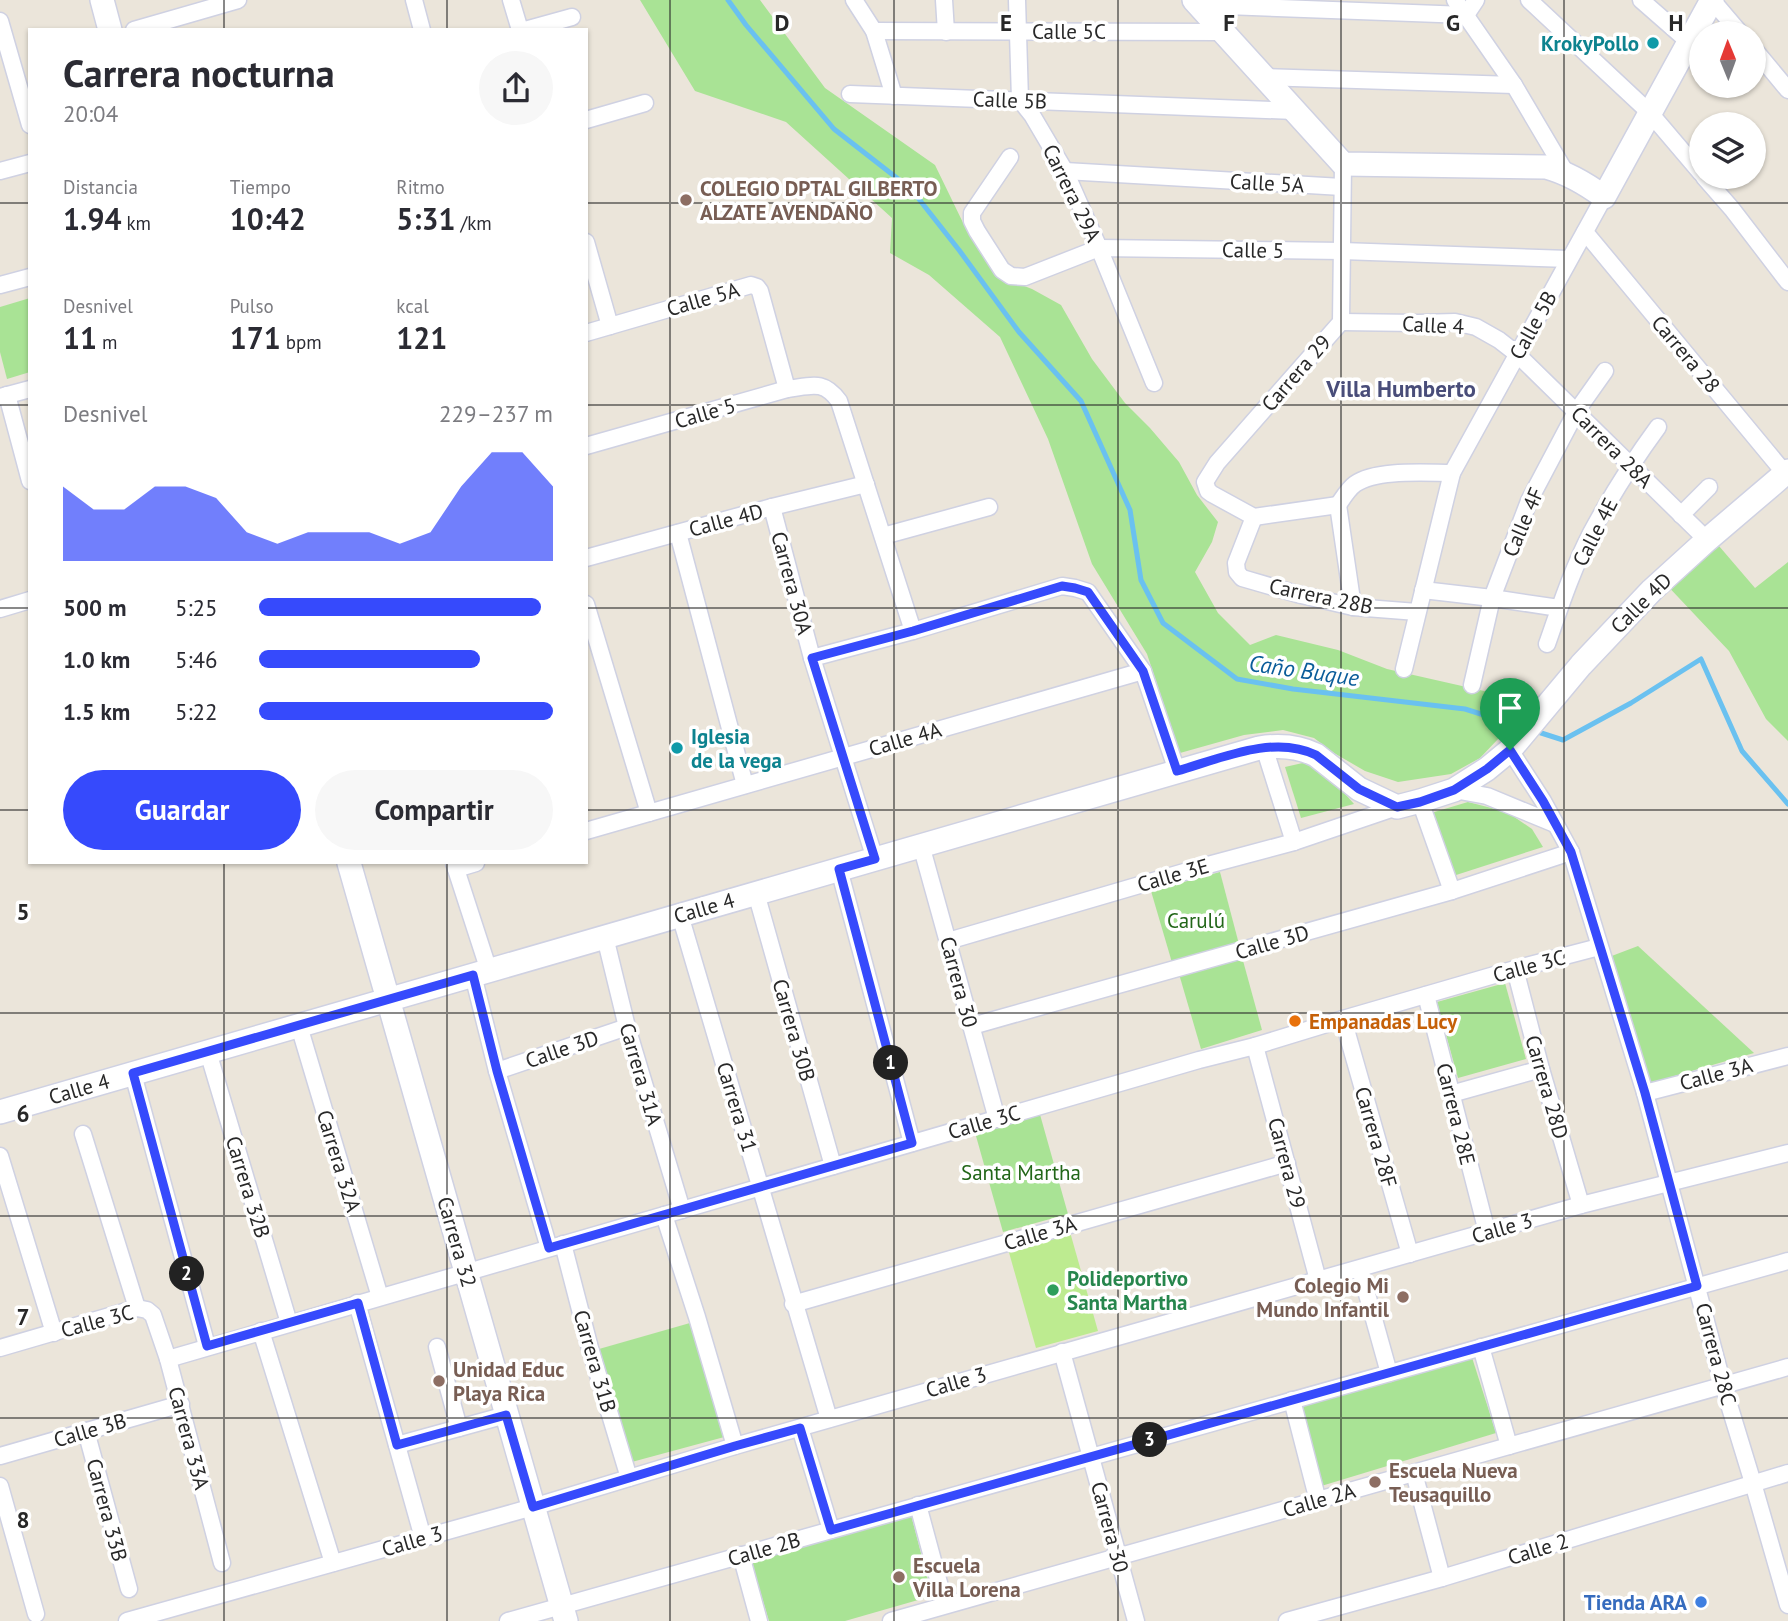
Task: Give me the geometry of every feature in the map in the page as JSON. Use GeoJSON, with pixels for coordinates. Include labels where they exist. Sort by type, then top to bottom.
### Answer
{"type":"FeatureCollection","features":[{"type":"Feature","properties":{"kind":"street"},"geometry":{"type":"LineString","coordinates":[[102,0],[109,28]]}},
{"type":"Feature","properties":{"kind":"street"},"geometry":{"type":"LineString","coordinates":[[141,28],[237,0]]}},
{"type":"Feature","properties":{"kind":"street"},"geometry":{"type":"LineString","coordinates":[[414,0],[421,28]]}},
{"type":"Feature","properties":{"kind":"street"},"geometry":{"type":"LineString","coordinates":[[511,0],[519,28]]}},
{"type":"Feature","properties":{"kind":"street"},"geometry":{"type":"LineString","coordinates":[[854,0],[874,31],[894,96]]}},
{"type":"Feature","properties":{"kind":"street"},"geometry":{"type":"LineString","coordinates":[[944,0],[946,32]]}},
{"type":"Feature","properties":{"kind":"street"},"geometry":{"type":"LineString","coordinates":[[1017,0],[1020,100]]}},
{"type":"Feature","properties":{"kind":"street"},"geometry":{"type":"LineString","coordinates":[[1455,0],[1514,85],[1566,173]]}},
{"type":"Feature","properties":{"kind":"street"},"geometry":{"type":"LineString","coordinates":[[1466,15],[1476,0]]}},
{"type":"Feature","properties":{"kind":"street"},"geometry":{"type":"LineString","coordinates":[[1529,0],[1650,113],[1689,160]]}},
{"type":"Feature","properties":{"kind":"street"},"geometry":{"type":"LineString","coordinates":[[1641,0],[1689,42]]}},
{"type":"Feature","properties":{"kind":"street"},"geometry":{"type":"LineString","coordinates":[[1712,0],[1730,21]]}},
{"type":"Feature","properties":{"kind":"street","name":"Calle 5B"},"geometry":{"type":"LineString","coordinates":[[1700,21],[1712,0]]}},
{"type":"Feature","properties":{"kind":"street"},"geometry":{"type":"LineString","coordinates":[[1197,3],[1466,15]]}},
{"type":"Feature","properties":{"kind":"street"},"geometry":{"type":"LineString","coordinates":[[1197,3],[1295,111],[1343,176]]}},
{"type":"Feature","properties":{"kind":"street"},"geometry":{"type":"LineString","coordinates":[[532,28],[572,17]]}},
{"type":"Feature","properties":{"kind":"street"},"geometry":{"type":"LineString","coordinates":[[0,21],[28,118]]}},
{"type":"Feature","properties":{"kind":"street","name":"Calle 5C"},"geometry":{"type":"LineString","coordinates":[[874,31],[1223,32]]}},
{"type":"Feature","properties":{"kind":"street","name":"Calle 5B"},"geometry":{"type":"LineString","coordinates":[[1404,669],[1452,473],[1689,42]]}},
{"type":"Feature","properties":{"kind":"street"},"geometry":{"type":"LineString","coordinates":[[1766,64],[1788,90]]}},
{"type":"Feature","properties":{"kind":"street"},"geometry":{"type":"LineString","coordinates":[[1264,77],[1514,85]]}},
{"type":"Feature","properties":{"kind":"street","name":"Calle 5B"},"geometry":{"type":"LineString","coordinates":[[850,94],[1295,111]]}},
{"type":"Feature","properties":{"kind":"street","name":"Carrera 29A"},"geometry":{"type":"LineString","coordinates":[[1020,100],[1032,115],[1065,171],[1154,383]]}},
{"type":"Feature","properties":{"kind":"street"},"geometry":{"type":"LineString","coordinates":[[588,119],[645,103]]}},
{"type":"Feature","properties":{"kind":"street","name":"Calle 5"},"geometry":{"type":"LineString","coordinates":[[1010,157],[977,204],[972,213],[972,221],[1002,270],[1011,276],[1025,277],[1039,273],[1099,248],[1342,251],[1569,259]]}},
{"type":"Feature","properties":{"kind":"street"},"geometry":{"type":"LineString","coordinates":[[0,171],[28,164]]}},
{"type":"Feature","properties":{"kind":"street","name":"Calle 5A"},"geometry":{"type":"LineString","coordinates":[[1065,171],[1343,176],[1546,167],[1566,173],[1604,197]]}},
{"type":"Feature","properties":{"kind":"street","name":"Carrera 29"},"geometry":{"type":"LineString","coordinates":[[1254,517],[1212,494],[1205,482],[1217,463],[1341,322],[1343,176]]}},
{"type":"Feature","properties":{"kind":"street"},"geometry":{"type":"LineString","coordinates":[[1714,189],[1788,282]]}},
{"type":"Feature","properties":{"kind":"street","name":"Carrera 28"},"geometry":{"type":"LineString","coordinates":[[1585,232],[1787,474]]}},
{"type":"Feature","properties":{"kind":"street"},"geometry":{"type":"LineString","coordinates":[[588,249],[610,326]]}},
{"type":"Feature","properties":{"kind":"street"},"geometry":{"type":"LineString","coordinates":[[0,285],[28,278]]}},
{"type":"Feature","properties":{"kind":"street","name":"Calle 5A"},"geometry":{"type":"LineString","coordinates":[[588,332],[751,285],[760,291],[787,389]]}},
{"type":"Feature","properties":{"kind":"street","name":"Calle 4"},"geometry":{"type":"LineString","coordinates":[[1341,322],[1455,322],[1476,327],[1517,354]]}},
{"type":"Feature","properties":{"kind":"street","name":"Carrera 28A"},"geometry":{"type":"LineString","coordinates":[[1517,354],[1707,540]]}},
{"type":"Feature","properties":{"kind":"street","name":"Calle 4F"},"geometry":{"type":"LineString","coordinates":[[1472,685],[1492,598],[1529,502],[1576,412],[1605,371]]}},
{"type":"Feature","properties":{"kind":"street","name":"Calle 5"},"geometry":{"type":"LineString","coordinates":[[588,445],[787,389],[825,387],[839,401],[866,484]]}},
{"type":"Feature","properties":{"kind":"street"},"geometry":{"type":"LineString","coordinates":[[28,390],[3,396],[28,475]]}},
{"type":"Feature","properties":{"kind":"street","name":"Calle 4E"},"geometry":{"type":"LineString","coordinates":[[1547,644],[1590,534],[1630,465],[1658,427]]}},
{"type":"Feature","properties":{"kind":"street"},"geometry":{"type":"LineString","coordinates":[[1353,607],[1338,505],[1352,486],[1365,478],[1381,475],[1452,473]]}},
{"type":"Feature","properties":{"kind":"street","name":"Calle 4D"},"geometry":{"type":"LineString","coordinates":[[1513,745],[1652,590],[1787,474]]}},
{"type":"Feature","properties":{"kind":"street"},"geometry":{"type":"LineString","coordinates":[[866,484],[913,631]]}},
{"type":"Feature","properties":{"kind":"street","name":"Calle 4D"},"geometry":{"type":"LineString","coordinates":[[588,557],[866,484]]}},
{"type":"Feature","properties":{"kind":"street"},"geometry":{"type":"LineString","coordinates":[[1681,515],[1709,487]]}},
{"type":"Feature","properties":{"kind":"street"},"geometry":{"type":"LineString","coordinates":[[1254,517],[1338,505]]}},
{"type":"Feature","properties":{"kind":"street","name":"Carrera 30A"},"geometry":{"type":"LineString","coordinates":[[772,508],[812,658],[875,859]]}},
{"type":"Feature","properties":{"kind":"street"},"geometry":{"type":"LineString","coordinates":[[883,536],[989,508]]}},
{"type":"Feature","properties":{"kind":"street","name":"Carrera 28B"},"geometry":{"type":"LineString","coordinates":[[1254,517],[1236,563],[1237,572],[1242,578],[1353,607],[1417,612]]}},
{"type":"Feature","properties":{"kind":"street"},"geometry":{"type":"LineString","coordinates":[[678,533],[745,785]]}},
{"type":"Feature","properties":{"kind":"street"},"geometry":{"type":"LineString","coordinates":[[812,658],[1062,586],[1088,592],[1143,671],[1177,771]]}},
{"type":"Feature","properties":{"kind":"street"},"geometry":{"type":"LineString","coordinates":[[1423,590],[1559,608]]}},
{"type":"Feature","properties":{"kind":"street"},"geometry":{"type":"LineString","coordinates":[[0,609],[28,601]]}},
{"type":"Feature","properties":{"kind":"street"},"geometry":{"type":"LineString","coordinates":[[588,611],[649,813]]}},
{"type":"Feature","properties":{"kind":"street","name":"Calle 4A"},"geometry":{"type":"LineString","coordinates":[[588,830],[1143,671]]}},
{"type":"Feature","properties":{"kind":"street"},"geometry":{"type":"LineString","coordinates":[[1397,807],[1454,790],[1487,769],[1513,745]]}},
{"type":"Feature","properties":{"kind":"street","name":"Carrera 28C"},"geometry":{"type":"LineString","coordinates":[[1513,745],[1571,852],[1645,1093],[1723,1385],[1788,1605]]}},
{"type":"Feature","properties":{"kind":"street","name":"Calle 4"},"geometry":{"type":"LineString","coordinates":[[0,1112],[1264,747],[1284,746],[1308,751],[1359,789],[1397,807]]}},
{"type":"Feature","properties":{"kind":"street"},"geometry":{"type":"LineString","coordinates":[[1264,747],[1294,842]]}},
{"type":"Feature","properties":{"kind":"street"},"geometry":{"type":"LineString","coordinates":[[1454,790],[1487,796],[1555,824]]}},
{"type":"Feature","properties":{"kind":"street"},"geometry":{"type":"LineString","coordinates":[[1420,802],[1452,891]]}},
{"type":"Feature","properties":{"kind":"street","name":"Calle 3E"},"geometry":{"type":"LineString","coordinates":[[948,941],[1294,842],[1397,807]]}},
{"type":"Feature","properties":{"kind":"street","name":"Carrera 30"},"geometry":{"type":"LineString","coordinates":[[921,845],[997,1119]]}},
{"type":"Feature","properties":{"kind":"street","name":"Calle 3D"},"geometry":{"type":"LineString","coordinates":[[972,1026],[1452,891],[1571,852]]}},
{"type":"Feature","properties":{"kind":"street","name":"Carrera 32"},"geometry":{"type":"LineString","coordinates":[[349,864],[564,1613]]}},
{"type":"Feature","properties":{"kind":"street","name":"Carrera 31B"},"geometry":{"type":"LineString","coordinates":[[455,866],[481,973],[497,1071],[590,1348],[629,1478]]}},
{"type":"Feature","properties":{"kind":"street"},"geometry":{"type":"LineString","coordinates":[[839,869],[912,1143]]}},
{"type":"Feature","properties":{"kind":"street","name":"Carrera 30B"},"geometry":{"type":"LineString","coordinates":[[756,893],[832,1166]]}},
{"type":"Feature","properties":{"kind":"street","name":"Carrera 31"},"geometry":{"type":"LineString","coordinates":[[680,915],[829,1419]]}},
{"type":"Feature","properties":{"kind":"street","name":"Carrera 31A"},"geometry":{"type":"LineString","coordinates":[[605,937],[627,1027],[682,1210]]}},
{"type":"Feature","properties":{"kind":"street","name":"Calle 3C"},"geometry":{"type":"LineString","coordinates":[[168,1359],[1514,969],[1600,947]]}},
{"type":"Feature","properties":{"kind":"street","name":"Carrera 28D"},"geometry":{"type":"LineString","coordinates":[[1514,969],[1581,1205]]}},
{"type":"Feature","properties":{"kind":"street","name":"Carrera 28E"},"geometry":{"type":"LineString","coordinates":[[1426,995],[1487,1233]]}},
{"type":"Feature","properties":{"kind":"street","name":"Carrera 28F"},"geometry":{"type":"LineString","coordinates":[[1343,1019],[1410,1254]]}},
{"type":"Feature","properties":{"kind":"street","name":"Carrera 32A"},"geometry":{"type":"LineString","coordinates":[[299,1026],[380,1297]]}},
{"type":"Feature","properties":{"kind":"street","name":"Calle 3D"},"geometry":{"type":"LineString","coordinates":[[497,1071],[627,1027]]}},
{"type":"Feature","properties":{"kind":"street","name":"Carrera 29"},"geometry":{"type":"LineString","coordinates":[[1255,1046],[1318,1280]]}},
{"type":"Feature","properties":{"kind":"street","name":"Carrera 32B"},"geometry":{"type":"LineString","coordinates":[[208,1052],[289,1323]]}},
{"type":"Feature","properties":{"kind":"street","name":"Calle 3A"},"geometry":{"type":"LineString","coordinates":[[1645,1093],[1788,1056]]}},
{"type":"Feature","properties":{"kind":"street"},"geometry":{"type":"LineString","coordinates":[[1451,1094],[1541,1069]]}},
{"type":"Feature","properties":{"kind":"street"},"geometry":{"type":"LineString","coordinates":[[133,1073],[207,1346]]}},
{"type":"Feature","properties":{"kind":"street","name":"Carrera 33A"},"geometry":{"type":"LineString","coordinates":[[83,1134],[145,1312],[168,1359],[222,1563]]}},
{"type":"Feature","properties":{"kind":"street","name":"Calle 3"},"geometry":{"type":"LineString","coordinates":[[127,1621],[175,1615],[333,1563],[1062,1352],[1581,1205],[1788,1153]]}},
{"type":"Feature","properties":{"kind":"street"},"geometry":{"type":"LineString","coordinates":[[0,1156],[54,1333]]}},
{"type":"Feature","properties":{"kind":"street","name":"Calle 3A"},"geometry":{"type":"LineString","coordinates":[[793,1304],[1287,1163]]}},
{"type":"Feature","properties":{"kind":"street"},"geometry":{"type":"LineString","coordinates":[[664,1215],[735,1446]]}},
{"type":"Feature","properties":{"kind":"street","name":"Calle 2B"},"geometry":{"type":"LineString","coordinates":[[508,1621],[564,1613],[741,1555],[1788,1261]]}},
{"type":"Feature","properties":{"kind":"street"},"geometry":{"type":"LineString","coordinates":[[1360,1269],[1389,1373]]}},
{"type":"Feature","properties":{"kind":"street"},"geometry":{"type":"LineString","coordinates":[[358,1303],[423,1538]]}},
{"type":"Feature","properties":{"kind":"street","name":"Calle 3C"},"geometry":{"type":"LineString","coordinates":[[0,1348],[145,1312]]}},
{"type":"Feature","properties":{"kind":"street"},"geometry":{"type":"LineString","coordinates":[[261,1331],[333,1563]]}},
{"type":"Feature","properties":{"kind":"street"},"geometry":{"type":"LineString","coordinates":[[437,1347],[459,1428]]}},
{"type":"Feature","properties":{"kind":"street"},"geometry":{"type":"LineString","coordinates":[[1480,1347],[1509,1446]]}},
{"type":"Feature","properties":{"kind":"street","name":"Carrera 30"},"geometry":{"type":"LineString","coordinates":[[1062,1352],[1136,1621]]}},
{"type":"Feature","properties":{"kind":"street","name":"Calle 2A"},"geometry":{"type":"LineString","coordinates":[[891,1621],[1788,1367]]}},
{"type":"Feature","properties":{"kind":"street"},"geometry":{"type":"LineString","coordinates":[[1292,1400],[1318,1501]]}},
{"type":"Feature","properties":{"kind":"street","name":"Calle 3B"},"geometry":{"type":"LineString","coordinates":[[0,1456],[181,1404]]}},
{"type":"Feature","properties":{"kind":"street"},"geometry":{"type":"LineString","coordinates":[[397,1445],[506,1415]]}},
{"type":"Feature","properties":{"kind":"street"},"geometry":{"type":"LineString","coordinates":[[800,1428],[831,1530]]}},
{"type":"Feature","properties":{"kind":"street","name":"Carrera 33B"},"geometry":{"type":"LineString","coordinates":[[86,1432],[129,1589]]}},
{"type":"Feature","properties":{"kind":"street"},"geometry":{"type":"LineString","coordinates":[[1414,1473],[1442,1578]]}},
{"type":"Feature","properties":{"kind":"street","name":"Calle 2"},"geometry":{"type":"LineString","coordinates":[[1287,1621],[1442,1578],[1788,1473]]}},
{"type":"Feature","properties":{"kind":"street"},"geometry":{"type":"LineString","coordinates":[[0,1486],[36,1614]]}},
{"type":"Feature","properties":{"kind":"street"},"geometry":{"type":"LineString","coordinates":[[918,1505],[945,1605]]}},
{"type":"Feature","properties":{"kind":"street"},"geometry":{"type":"LineString","coordinates":[[741,1555],[760,1621]]}},
{"type":"Feature","properties":{"kind":"green space"},"geometry":{"type":"Polygon","coordinates":[[[640,0],[760,0],[825,88],[935,165],[968,233],[999,276],[1032,289],[1061,305],[1092,359],[1125,403],[1179,462],[1197,495],[1218,522],[1212,542],[1195,572],[1218,613],[1250,645],[1276,635],[1338,650],[1387,669],[1533,702],[1480,758],[1451,774],[1398,782],[1365,771],[1314,738],[1283,730],[1244,735],[1180,753],[1147,654],[1092,564],[1048,439],[1000,337],[929,275],[890,253],[892,218],[786,122],[695,91],[640,0]]]}},
{"type":"Feature","properties":{"kind":"green space"},"geometry":{"type":"Polygon","coordinates":[[[28,299],[28,373],[7,379],[0,352],[0,307],[28,299]]]}},
{"type":"Feature","properties":{"kind":"green space"},"geometry":{"type":"Polygon","coordinates":[[[1713,539],[1755,588],[1788,562],[1788,741],[1766,719],[1729,651],[1662,580],[1713,539]]]}},
{"type":"Feature","properties":{"kind":"green space"},"geometry":{"type":"Polygon","coordinates":[[[1307,762],[1333,780],[1354,804],[1301,818],[1285,767],[1307,762]]]}},
{"type":"Feature","properties":{"kind":"green space"},"geometry":{"type":"Polygon","coordinates":[[[1468,802],[1507,812],[1532,829],[1543,847],[1453,876],[1431,813],[1468,802]]]}},
{"type":"Feature","properties":{"kind":"green space","name":"Carulú"},"geometry":{"type":"Polygon","coordinates":[[[1220,872],[1240,948],[1173,966],[1151,891],[1220,872]]]}},
{"type":"Feature","properties":{"kind":"green space"},"geometry":{"type":"Polygon","coordinates":[[[1638,946],[1754,1053],[1650,1083],[1609,957],[1638,946]]]}},
{"type":"Feature","properties":{"kind":"green space","name":"Carulú"},"geometry":{"type":"Polygon","coordinates":[[[1242,957],[1262,1030],[1201,1049],[1179,974],[1242,957]]]}},
{"type":"Feature","properties":{"kind":"green space"},"geometry":{"type":"Polygon","coordinates":[[[1505,983],[1526,1059],[1458,1078],[1437,1002],[1505,983]]]}},
{"type":"Feature","properties":{"kind":"green space","name":"Santa Martha"},"geometry":{"type":"Polygon","coordinates":[[[1039,1111],[1068,1214],[1003,1232],[974,1129],[1039,1111]]]}},
{"type":"Feature","properties":{"kind":"green space","name":"Polideportivo Santa Martha"},"geometry":{"type":"Polygon","coordinates":[[[1070,1232],[1098,1331],[1036,1348],[1008,1249],[1070,1232]]]}},
{"type":"Feature","properties":{"kind":"green space"},"geometry":{"type":"Polygon","coordinates":[[[697,1321],[728,1436],[628,1463],[592,1351],[697,1321]]]}},
{"type":"Feature","properties":{"kind":"green space"},"geometry":{"type":"Polygon","coordinates":[[[1469,1348],[1496,1433],[1318,1487],[1292,1398],[1469,1348]]]}},
{"type":"Feature","properties":{"kind":"green space"},"geometry":{"type":"Polygon","coordinates":[[[909,1507],[932,1596],[845,1621],[769,1621],[749,1554],[909,1507]]]}},
{"type":"Feature","properties":{"kind":"waterway","name":"Caño Buque"},"geometry":{"type":"LineString","coordinates":[[728,0],[834,129],[911,189],[1019,332],[1081,401],[1130,510],[1141,580],[1163,623],[1237,679],[1293,689],[1465,709],[1522,727]]}},
{"type":"Feature","properties":{"kind":"waterway","name":"Caño Buque"},"geometry":{"type":"LineString","coordinates":[[1535,731],[1563,740],[1631,703],[1701,659],[1742,751],[1788,804]]}},
{"type":"Feature","properties":{"kind":"place","name":"KrokyPollo"},"geometry":{"type":"Point","coordinates":[1653,43]}},
{"type":"Feature","properties":{"kind":"place","name":"COLEGIO DPTAL GILBERTO ALZATE AVENDAÑO"},"geometry":{"type":"Point","coordinates":[686,200]}},
{"type":"Feature","properties":{"kind":"place","name":"Iglesia de la vega"},"geometry":{"type":"Point","coordinates":[677,748]}},
{"type":"Feature","properties":{"kind":"place","name":"Empanadas Lucy"},"geometry":{"type":"Point","coordinates":[1295,1021]}},
{"type":"Feature","properties":{"kind":"place","name":"Polideportivo Santa Martha"},"geometry":{"type":"Point","coordinates":[1053,1290]}},
{"type":"Feature","properties":{"kind":"place","name":"Colegio Mi Mundo Infantil"},"geometry":{"type":"Point","coordinates":[1403,1297]}},
{"type":"Feature","properties":{"kind":"place","name":"Unidad Educ Playa Rica"},"geometry":{"type":"Point","coordinates":[439,1381]}},
{"type":"Feature","properties":{"kind":"place","name":"Escuela Nueva Teusaquillo"},"geometry":{"type":"Point","coordinates":[1375,1482]}},
{"type":"Feature","properties":{"kind":"place","name":"Escuela Villa Lorena"},"geometry":{"type":"Point","coordinates":[899,1577]}},
{"type":"Feature","properties":{"kind":"place","name":"Tienda ARA"},"geometry":{"type":"Point","coordinates":[1701,1602]}},
{"type":"Feature","properties":{"kind":"district","name":"Villa Humberto"},"geometry":{"type":"Point","coordinates":[1401,388]}},
{"type":"Feature","properties":{"kind":"route"},"geometry":{"type":"LineString","coordinates":[[1062,586],[1088,592],[1143,671],[1177,771],[1259,748],[1297,748],[1316,755],[1359,789],[1397,807],[1454,790],[1510,750],[1543,801],[1571,852],[1645,1093],[1697,1286],[831,1530],[800,1428],[533,1507],[506,1415],[397,1445],[358,1303],[207,1346],[133,1073],[473,975],[497,1071],[549,1248],[912,1143],[839,869],[875,859],[812,658],[1062,586]]}}]}
